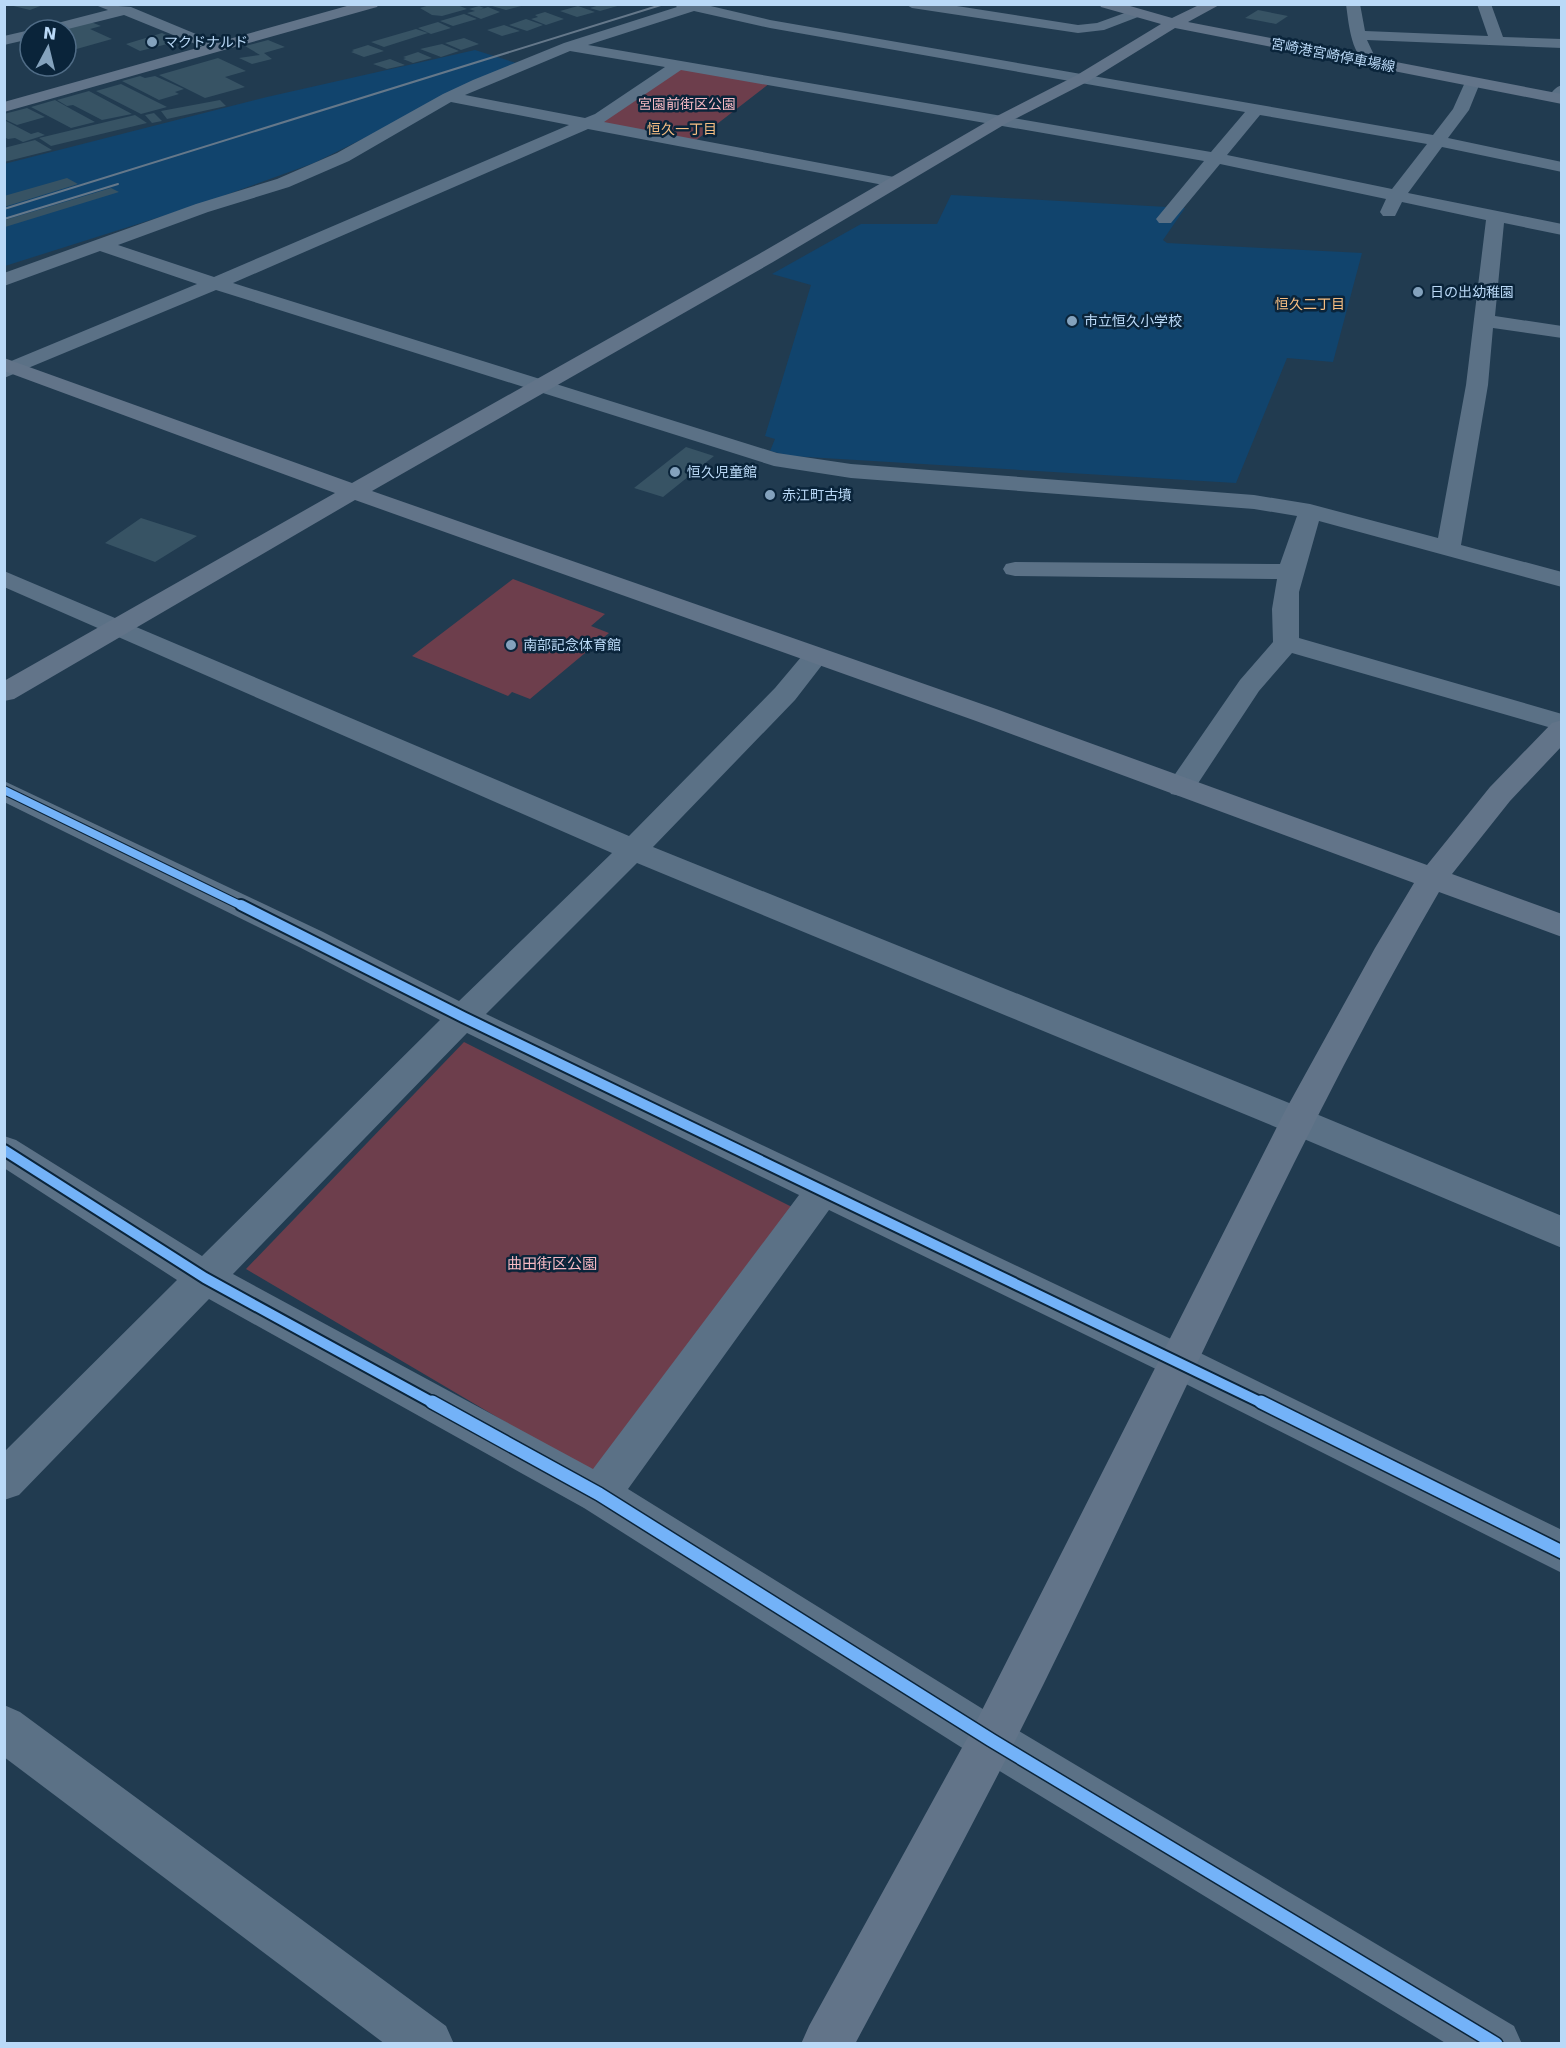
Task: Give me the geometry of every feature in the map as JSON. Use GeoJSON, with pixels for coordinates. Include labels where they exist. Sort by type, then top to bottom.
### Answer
{"type":"FeatureCollection","features":[{"type":"Feature","properties":{"kind":"street"},"geometry":{"type":"LineString","coordinates":[[100,4],[125,10],[209,45]]}},
{"type":"Feature","properties":{"kind":"street"},"geometry":{"type":"LineString","coordinates":[[78,22],[147,4]]}},
{"type":"Feature","properties":{"kind":"street"},"geometry":{"type":"LineString","coordinates":[[4,107],[342,4]]}},
{"type":"Feature","properties":{"kind":"street"},"geometry":{"type":"LineString","coordinates":[[4,97],[372,4]]}},
{"type":"Feature","properties":{"kind":"street"},"geometry":{"type":"LineString","coordinates":[[912,4],[1078,29],[1099,27],[1133,14]]}},
{"type":"Feature","properties":{"kind":"street","name":"宮崎港宮崎停車場線"},"geometry":{"type":"LineString","coordinates":[[1106,4],[1133,14],[1359,61],[1472,83],[1560,96]]}},
{"type":"Feature","properties":{"kind":"street"},"geometry":{"type":"LineString","coordinates":[[4,693],[357,492],[541,384],[766,258],[1001,120],[1083,78],[1173,23],[1214,4]]}},
{"type":"Feature","properties":{"kind":"street"},"geometry":{"type":"LineString","coordinates":[[1353,4],[1358,35],[1367,57],[1359,61]]}},
{"type":"Feature","properties":{"kind":"street"},"geometry":{"type":"LineString","coordinates":[[1484,4],[1497,41]]}},
{"type":"Feature","properties":{"kind":"street"},"geometry":{"type":"LineString","coordinates":[[4,280],[202,208],[283,183],[343,157],[449,97],[569,46],[686,6],[770,24],[1438,141],[1562,166]]}},
{"type":"Feature","properties":{"kind":"street"},"geometry":{"type":"LineString","coordinates":[[1358,35],[1562,44]]}},
{"type":"Feature","properties":{"kind":"street"},"geometry":{"type":"LineString","coordinates":[[569,46],[1216,158],[1392,204],[1496,216],[1562,230]]}},
{"type":"Feature","properties":{"kind":"street"},"geometry":{"type":"LineString","coordinates":[[8,368],[214,283],[587,123],[600,117],[680,64]]}},
{"type":"Feature","properties":{"kind":"street"},"geometry":{"type":"LineString","coordinates":[[1392,204],[1461,110],[1472,83]]}},
{"type":"Feature","properties":{"kind":"street"},"geometry":{"type":"LineString","coordinates":[[449,97],[894,182]]}},
{"type":"Feature","properties":{"kind":"street"},"geometry":{"type":"LineString","coordinates":[[1165,219],[1256,109]]}},
{"type":"Feature","properties":{"kind":"street"},"geometry":{"type":"LineString","coordinates":[[1448,548],[1477,385],[1496,216]]}},
{"type":"Feature","properties":{"kind":"street"},"geometry":{"type":"LineString","coordinates":[[100,245],[214,283],[541,384],[671,429],[785,461],[850,471],[1243,501],[1310,511],[1562,580]]}},
{"type":"Feature","properties":{"kind":"street"},"geometry":{"type":"LineString","coordinates":[[1485,321],[1562,332]]}},
{"type":"Feature","properties":{"kind":"street"},"geometry":{"type":"LineString","coordinates":[[8,368],[986,715],[1562,926]]}},
{"type":"Feature","properties":{"kind":"street"},"geometry":{"type":"LineString","coordinates":[[1181,787],[1249,686],[1286,643],[1283,619],[1290,572],[1310,511]]}},
{"type":"Feature","properties":{"kind":"street"},"geometry":{"type":"LineString","coordinates":[[1015,569],[1290,572]]}},
{"type":"Feature","properties":{"kind":"street"},"geometry":{"type":"LineString","coordinates":[[4,578],[633,850],[1297,1121],[1562,1233]]}},
{"type":"Feature","properties":{"kind":"street"},"geometry":{"type":"LineString","coordinates":[[1286,643],[1562,723]]}},
{"type":"Feature","properties":{"kind":"street"},"geometry":{"type":"LineString","coordinates":[[4,1481],[463,1017],[633,850],[785,694],[816,656]]}},
{"type":"Feature","properties":{"kind":"street"},"geometry":{"type":"LineString","coordinates":[[827,2043],[991,1740],[1297,1121],[1391,948],[1432,879],[1500,794],[1562,729]]}},
{"type":"Feature","properties":{"kind":"street"},"geometry":{"type":"LineString","coordinates":[[4,790],[312,940],[463,1017],[1178,1361],[1562,1552]]}},
{"type":"Feature","properties":{"kind":"street"},"geometry":{"type":"LineString","coordinates":[[4,1150],[205,1278],[599,1494],[991,1740],[1496,2043]]}},
{"type":"Feature","properties":{"kind":"street"},"geometry":{"type":"LineString","coordinates":[[599,1494],[823,1191]]}},
{"type":"Feature","properties":{"kind":"street"},"geometry":{"type":"LineString","coordinates":[[4,1728],[428,2043]]}},
{"type":"Feature","properties":{"kind":"shaded area"},"geometry":{"type":"Polygon","coordinates":[[[475,50],[516,63],[314,163],[201,204],[5,266],[4,164],[267,97],[475,50]]]}},
{"type":"Feature","properties":{"kind":"shaded area","name":"市立恒久小学校"},"geometry":{"type":"Polygon","coordinates":[[[951,195],[1185,208],[1163,240],[1167,243],[1362,253],[1333,362],[1287,358],[1236,483],[790,456],[770,451],[775,439],[765,436],[811,285],[772,274],[861,224],[937,224],[951,195]]]}},
{"type":"Feature","properties":{"kind":"green space","name":"宮園前街区公園"},"geometry":{"type":"Polygon","coordinates":[[[688,69],[770,83],[695,141],[606,124],[602,121],[678,70],[688,69]]]}},
{"type":"Feature","properties":{"kind":"green space","name":"南部記念体育館"},"geometry":{"type":"Polygon","coordinates":[[[513,579],[605,614],[591,626],[609,633],[530,699],[512,692],[508,696],[412,656],[513,579]]]}},
{"type":"Feature","properties":{"kind":"green space","name":"曲田街区公園"},"geometry":{"type":"Polygon","coordinates":[[[464,1042],[794,1208],[595,1475],[246,1269],[464,1042]]]}},
{"type":"Feature","properties":{"kind":"building"},"geometry":{"type":"Polygon","coordinates":[[[5,4],[43,5],[30,10],[5,4]]]}},
{"type":"Feature","properties":{"kind":"building"},"geometry":{"type":"Polygon","coordinates":[[[433,4],[455,4],[467,9],[442,16],[432,15],[420,8],[433,4]]]}},
{"type":"Feature","properties":{"kind":"building"},"geometry":{"type":"Polygon","coordinates":[[[496,4],[525,5],[506,10],[492,6],[496,4]]]}},
{"type":"Feature","properties":{"kind":"building"},"geometry":{"type":"Polygon","coordinates":[[[603,4],[621,5],[600,11],[590,8],[603,4]]]}},
{"type":"Feature","properties":{"kind":"building"},"geometry":{"type":"Polygon","coordinates":[[[479,6],[484,8],[479,10],[488,7],[500,12],[481,19],[467,13],[475,11],[469,9],[479,6]]]}},
{"type":"Feature","properties":{"kind":"building"},"geometry":{"type":"Polygon","coordinates":[[[578,6],[595,12],[577,17],[560,11],[578,6]]]}},
{"type":"Feature","properties":{"kind":"building"},"geometry":{"type":"Polygon","coordinates":[[[1258,10],[1288,16],[1276,24],[1245,18],[1258,10]]]}},
{"type":"Feature","properties":{"kind":"building"},"geometry":{"type":"Polygon","coordinates":[[[545,12],[564,19],[546,25],[531,19],[545,12]]]}},
{"type":"Feature","properties":{"kind":"building"},"geometry":{"type":"Polygon","coordinates":[[[464,14],[477,19],[453,26],[440,21],[464,14]]]}},
{"type":"Feature","properties":{"kind":"building"},"geometry":{"type":"Polygon","coordinates":[[[526,19],[543,25],[527,31],[509,25],[526,19]]]}},
{"type":"Feature","properties":{"kind":"building"},"geometry":{"type":"Polygon","coordinates":[[[91,22],[101,26],[90,29],[112,39],[78,49],[78,25],[91,22]]]}},
{"type":"Feature","properties":{"kind":"building"},"geometry":{"type":"Polygon","coordinates":[[[438,22],[451,28],[431,34],[418,28],[438,22]]]}},
{"type":"Feature","properties":{"kind":"building"},"geometry":{"type":"Polygon","coordinates":[[[504,25],[520,31],[502,36],[487,30],[504,25]]]}},
{"type":"Feature","properties":{"kind":"building"},"geometry":{"type":"Polygon","coordinates":[[[416,29],[428,33],[384,47],[371,42],[416,29]]]}},
{"type":"Feature","properties":{"kind":"building","name":"マクドナルド"},"geometry":{"type":"Polygon","coordinates":[[[162,33],[179,41],[140,51],[126,44],[162,33]]]}},
{"type":"Feature","properties":{"kind":"building"},"geometry":{"type":"Polygon","coordinates":[[[464,38],[479,44],[461,50],[445,43],[464,38]]]}},
{"type":"Feature","properties":{"kind":"building"},"geometry":{"type":"Polygon","coordinates":[[[268,40],[285,47],[264,53],[272,59],[252,64],[239,58],[260,55],[245,46],[268,40]]]}},
{"type":"Feature","properties":{"kind":"building"},"geometry":{"type":"Polygon","coordinates":[[[442,44],[459,51],[441,57],[420,49],[442,44]]]}},
{"type":"Feature","properties":{"kind":"building"},"geometry":{"type":"Polygon","coordinates":[[[368,45],[384,51],[364,57],[351,52],[354,51],[352,50],[368,45]]]}},
{"type":"Feature","properties":{"kind":"building"},"geometry":{"type":"Polygon","coordinates":[[[418,52],[432,58],[413,63],[403,59],[406,58],[403,57],[418,52]]]}},
{"type":"Feature","properties":{"kind":"building"},"geometry":{"type":"Polygon","coordinates":[[[218,58],[246,71],[225,77],[245,87],[205,98],[159,75],[218,58]]]}},
{"type":"Feature","properties":{"kind":"building"},"geometry":{"type":"Polygon","coordinates":[[[390,59],[405,65],[387,69],[373,64],[390,59]]]}},
{"type":"Feature","properties":{"kind":"building"},"geometry":{"type":"Polygon","coordinates":[[[140,76],[145,78],[155,76],[184,89],[175,92],[179,94],[159,100],[122,81],[140,76]]]}},
{"type":"Feature","properties":{"kind":"building"},"geometry":{"type":"Polygon","coordinates":[[[121,84],[167,107],[141,114],[96,91],[121,84]]]}},
{"type":"Feature","properties":{"kind":"building"},"geometry":{"type":"Polygon","coordinates":[[[89,91],[132,114],[102,120],[73,105],[67,106],[57,100],[89,91]]]}},
{"type":"Feature","properties":{"kind":"building"},"geometry":{"type":"Polygon","coordinates":[[[55,100],[95,122],[71,128],[31,107],[55,100]]]}},
{"type":"Feature","properties":{"kind":"building"},"geometry":{"type":"Polygon","coordinates":[[[220,100],[226,106],[167,119],[161,111],[220,100]]]}},
{"type":"Feature","properties":{"kind":"building"},"geometry":{"type":"Polygon","coordinates":[[[27,108],[45,117],[17,125],[4,119],[4,114],[27,108]]]}},
{"type":"Feature","properties":{"kind":"building"},"geometry":{"type":"Polygon","coordinates":[[[154,113],[162,121],[152,123],[145,115],[154,113]]]}},
{"type":"Feature","properties":{"kind":"building"},"geometry":{"type":"Polygon","coordinates":[[[135,115],[147,123],[51,146],[39,138],[135,115]]]}},
{"type":"Feature","properties":{"kind":"building"},"geometry":{"type":"Polygon","coordinates":[[[4,120],[31,134],[38,132],[45,135],[23,142],[15,138],[8,139],[4,137],[4,120]]]}},
{"type":"Feature","properties":{"kind":"building"},"geometry":{"type":"Polygon","coordinates":[[[35,140],[52,150],[4,162],[4,148],[35,140]]]}},
{"type":"Feature","properties":{"kind":"building"},"geometry":{"type":"Polygon","coordinates":[[[67,178],[78,184],[4,207],[4,196],[67,178]]]}},
{"type":"Feature","properties":{"kind":"building"},"geometry":{"type":"Polygon","coordinates":[[[111,188],[119,192],[5,227],[5,220],[111,188]]]}},
{"type":"Feature","properties":{"kind":"building","name":"恒久児童館"},"geometry":{"type":"Polygon","coordinates":[[[686,447],[714,456],[663,497],[634,488],[686,447]]]}},
{"type":"Feature","properties":{"kind":"building"},"geometry":{"type":"Polygon","coordinates":[[[141,518],[197,536],[155,562],[105,543],[141,518]]]}},
{"type":"Feature","properties":{"kind":"railway"},"geometry":{"type":"LineString","coordinates":[[4,209],[664,4]]}},
{"type":"Feature","properties":{"kind":"railway"},"geometry":{"type":"LineString","coordinates":[[4,219],[118,184]]}},
{"type":"Feature","properties":{"kind":"cycle path"},"geometry":{"type":"LineString","coordinates":[[4,790],[312,940],[463,1017],[1178,1361],[1562,1552]]}},
{"type":"Feature","properties":{"kind":"cycle path"},"geometry":{"type":"LineString","coordinates":[[4,1150],[205,1278],[599,1494],[991,1740],[1496,2044]]}},
{"type":"Feature","properties":{"kind":"place","name":"マクドナルド"},"geometry":{"type":"Point","coordinates":[152,42]}},
{"type":"Feature","properties":{"kind":"place","name":"日の出幼稚園"},"geometry":{"type":"Point","coordinates":[1418,292]}},
{"type":"Feature","properties":{"kind":"place","name":"市立恒久小学校"},"geometry":{"type":"Point","coordinates":[1072,321]}},
{"type":"Feature","properties":{"kind":"place","name":"恒久児童館"},"geometry":{"type":"Point","coordinates":[675,472]}},
{"type":"Feature","properties":{"kind":"place","name":"赤江町古墳"},"geometry":{"type":"Point","coordinates":[770,495]}},
{"type":"Feature","properties":{"kind":"place","name":"南部記念体育館"},"geometry":{"type":"Point","coordinates":[511,645]}},
{"type":"Feature","properties":{"kind":"district","name":"恒久一丁目"},"geometry":{"type":"Point","coordinates":[682,129]}},
{"type":"Feature","properties":{"kind":"district","name":"恒久二丁目"},"geometry":{"type":"Point","coordinates":[1310,304]}}]}
